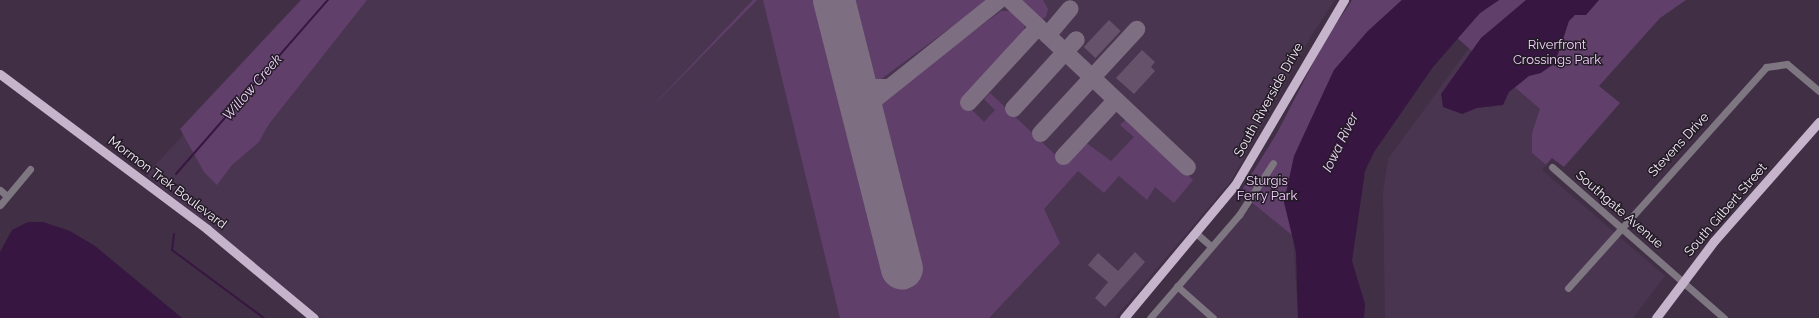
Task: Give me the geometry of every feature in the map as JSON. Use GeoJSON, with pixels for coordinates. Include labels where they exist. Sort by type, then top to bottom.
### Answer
{"type":"FeatureCollection","features":[{"type":"Feature","properties":{"kind":"main road","name":"South Riverside Drive"},"geometry":{"type":"LineString","coordinates":[[1124,318],[1197,234],[1264,141],[1306,60],[1344,0]]}},
{"type":"Feature","properties":{"kind":"main road","name":"Mormon Trek Boulevard"},"geometry":{"type":"LineString","coordinates":[[0,74],[207,229],[314,318]]}},
{"type":"Feature","properties":{"kind":"main road","name":"South Gilbert Street"},"geometry":{"type":"LineString","coordinates":[[1656,318],[1682,282],[1819,122]]}},
{"type":"Feature","properties":{"kind":"street","name":"Stevens Drive"},"geometry":{"type":"LineString","coordinates":[[1568,288],[1621,227],[1766,67],[1787,64],[1819,91]]}},
{"type":"Feature","properties":{"kind":"street"},"geometry":{"type":"LineString","coordinates":[[1150,318],[1250,201],[1273,162]]}},
{"type":"Feature","properties":{"kind":"street","name":"Southgate Avenue"},"geometry":{"type":"LineString","coordinates":[[1552,167],[1724,318]]}},
{"type":"Feature","properties":{"kind":"street"},"geometry":{"type":"LineString","coordinates":[[0,205],[30,169]]}},
{"type":"Feature","properties":{"kind":"street"},"geometry":{"type":"LineString","coordinates":[[0,190],[7,196]]}},
{"type":"Feature","properties":{"kind":"street"},"geometry":{"type":"LineString","coordinates":[[1197,234],[1211,246]]}},
{"type":"Feature","properties":{"kind":"street"},"geometry":{"type":"LineString","coordinates":[[1178,286],[1213,318]]}},
{"type":"Feature","properties":{"kind":"shaded area"},"geometry":{"type":"Polygon","coordinates":[[[308,0],[1335,0],[1311,36],[1231,181],[1115,318],[322,318],[146,175],[308,0]]]}},
{"type":"Feature","properties":{"kind":"shaded area"},"geometry":{"type":"Polygon","coordinates":[[[1469,48],[1541,110],[1532,133],[1532,153],[1546,165],[1542,170],[1665,276],[1633,318],[1385,318],[1383,193],[1388,159],[1469,48]]]}},
{"type":"Feature","properties":{"kind":"shaded area"},"geometry":{"type":"Polygon","coordinates":[[[1253,204],[1293,236],[1298,318],[1154,318],[1253,204]]]}},
{"type":"Feature","properties":{"kind":"green space"},"geometry":{"type":"Polygon","coordinates":[[[301,0],[367,0],[269,124],[259,142],[232,165],[217,185],[204,172],[180,129],[301,0]]]}},
{"type":"Feature","properties":{"kind":"green space"},"geometry":{"type":"Polygon","coordinates":[[[753,0],[757,0],[647,112],[753,0]]]}},
{"type":"Feature","properties":{"kind":"green space"},"geometry":{"type":"Polygon","coordinates":[[[763,0],[823,0],[895,282],[916,277],[875,117],[877,110],[892,92],[1001,11],[1012,11],[1026,22],[1023,32],[961,99],[984,122],[995,110],[984,99],[990,93],[1065,164],[1085,142],[1111,161],[1134,137],[1120,125],[1127,118],[1193,180],[1174,203],[1155,187],[1147,200],[1119,176],[1104,193],[1078,171],[1044,209],[1060,243],[989,318],[840,318],[763,0]]]}},
{"type":"Feature","properties":{"kind":"green space"},"geometry":{"type":"Polygon","coordinates":[[[844,0],[988,0],[877,82],[864,75],[844,0]]]}},
{"type":"Feature","properties":{"kind":"green space"},"geometry":{"type":"Polygon","coordinates":[[[1019,0],[1043,0],[1048,9],[1046,17],[1039,21],[1019,0]]]}},
{"type":"Feature","properties":{"kind":"green space","name":"Sturgis Ferry Park"},"geometry":{"type":"Polygon","coordinates":[[[1352,0],[1402,0],[1368,31],[1334,70],[1301,141],[1284,202],[1293,236],[1240,193],[1277,133],[1324,42],[1352,0]]]}},
{"type":"Feature","properties":{"kind":"green space","name":"Riverfront Crossings Park"},"geometry":{"type":"Polygon","coordinates":[[[1499,0],[1686,0],[1660,18],[1599,86],[1620,103],[1564,167],[1552,158],[1546,165],[1532,153],[1532,133],[1540,109],[1457,38],[1480,13],[1499,0]]]}},
{"type":"Feature","properties":{"kind":"water","name":"Iowa River"},"geometry":{"type":"Polygon","coordinates":[[[1402,0],[1499,0],[1480,13],[1433,67],[1374,152],[1365,171],[1352,261],[1365,304],[1364,318],[1298,318],[1296,252],[1284,202],[1294,156],[1334,70],[1368,31],[1402,0]]]}},
{"type":"Feature","properties":{"kind":"water"},"geometry":{"type":"Polygon","coordinates":[[[1526,0],[1599,0],[1586,15],[1575,15],[1569,21],[1555,63],[1541,73],[1529,76],[1509,92],[1503,105],[1477,108],[1462,114],[1443,107],[1441,94],[1481,38],[1526,0]]]}},
{"type":"Feature","properties":{"kind":"water"},"geometry":{"type":"Polygon","coordinates":[[[28,222],[43,222],[70,231],[95,246],[182,318],[0,318],[0,252],[12,230],[28,222]]]}},
{"type":"Feature","properties":{"kind":"building"},"geometry":{"type":"Polygon","coordinates":[[[1109,20],[1121,31],[1095,58],[1084,47],[1109,20]]]}},
{"type":"Feature","properties":{"kind":"building"},"geometry":{"type":"Polygon","coordinates":[[[1142,50],[1155,62],[1151,67],[1155,71],[1134,94],[1116,78],[1142,50]]]}},
{"type":"Feature","properties":{"kind":"building"},"geometry":{"type":"Polygon","coordinates":[[[1135,252],[1145,262],[1105,307],[1095,298],[1108,282],[1088,265],[1098,253],[1118,271],[1135,252]]]}},
{"type":"Feature","properties":{"kind":"waterway","name":"Willow Creek"},"geometry":{"type":"LineString","coordinates":[[176,174],[328,0]]}},
{"type":"Feature","properties":{"kind":"waterway","name":"Willow Creek"},"geometry":{"type":"LineString","coordinates":[[174,234],[172,250],[264,318]]}},
{"type":"Feature","properties":{"kind":"taxiway"},"geometry":{"type":"LineString","coordinates":[[883,189],[868,126],[874,99],[998,0]]}},
{"type":"Feature","properties":{"kind":"taxiway"},"geometry":{"type":"LineString","coordinates":[[1010,0],[1187,167]]}},
{"type":"Feature","properties":{"kind":"taxiway"},"geometry":{"type":"LineString","coordinates":[[1047,35],[1070,8]]}},
{"type":"Feature","properties":{"kind":"taxiway"},"geometry":{"type":"LineString","coordinates":[[838,14],[856,78],[868,87],[886,87]]}},
{"type":"Feature","properties":{"kind":"taxiway"},"geometry":{"type":"LineString","coordinates":[[968,102],[1038,26]]}},
{"type":"Feature","properties":{"kind":"taxiway"},"geometry":{"type":"LineString","coordinates":[[1040,133],[1136,29]]}},
{"type":"Feature","properties":{"kind":"taxiway"},"geometry":{"type":"LineString","coordinates":[[1013,108],[1076,39]]}},
{"type":"Feature","properties":{"kind":"taxiway"},"geometry":{"type":"LineString","coordinates":[[1063,156],[1115,100]]}},
{"type":"Feature","properties":{"kind":"runway"},"geometry":{"type":"LineString","coordinates":[[834,0],[902,269]]}}]}
